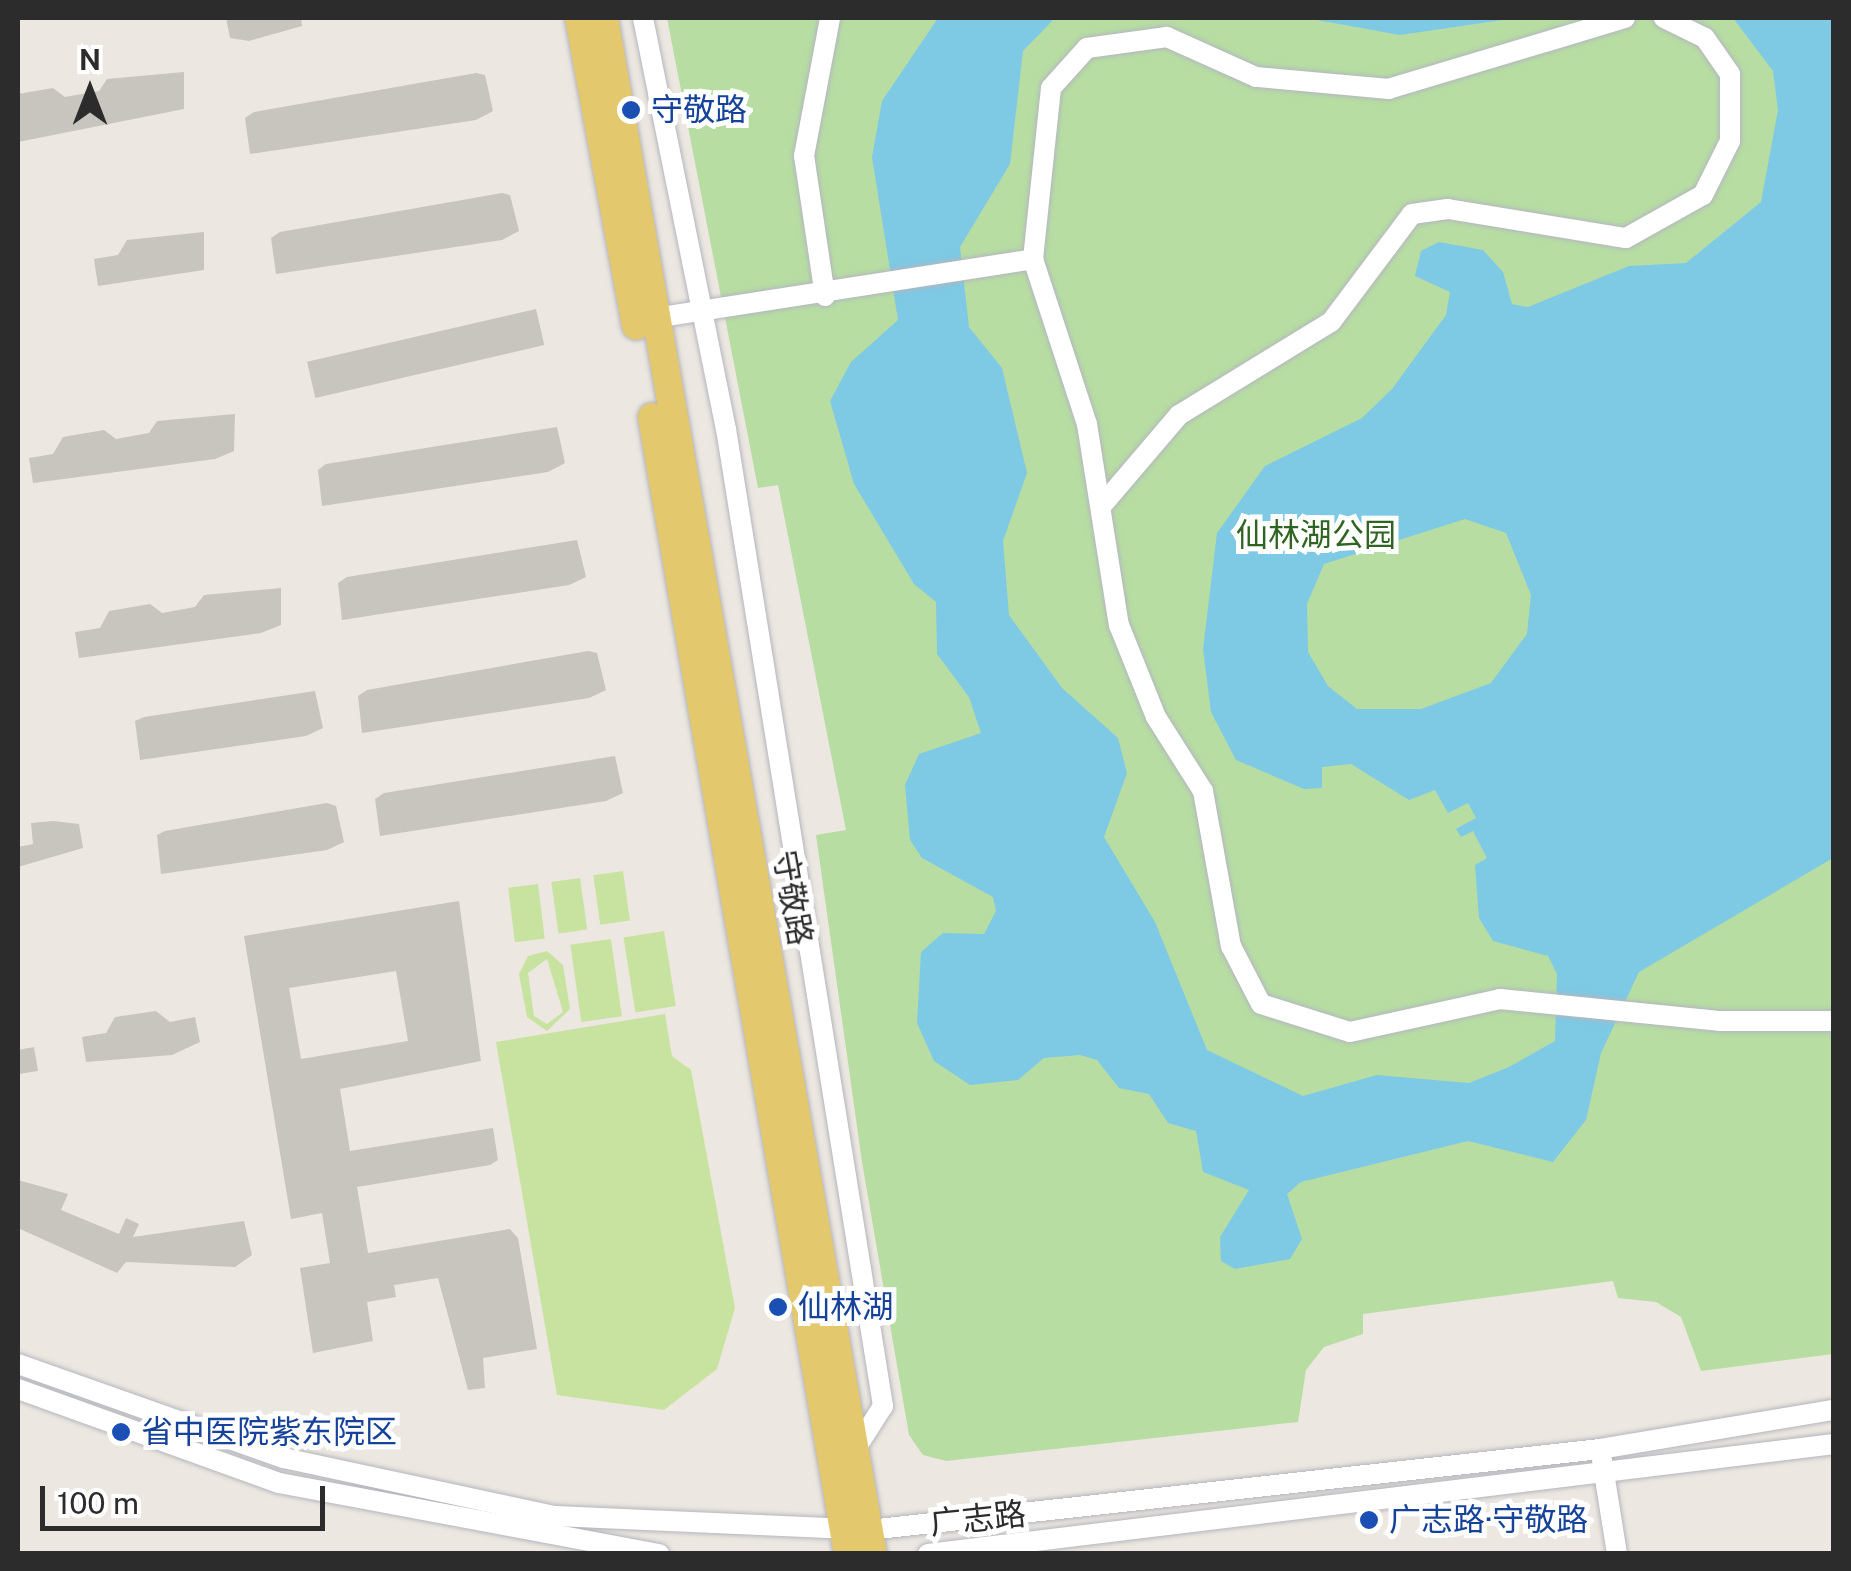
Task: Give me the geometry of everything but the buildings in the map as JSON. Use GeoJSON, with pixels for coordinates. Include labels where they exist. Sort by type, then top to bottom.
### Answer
{"type":"FeatureCollection","features":[{"type":"Feature","properties":{"kind":"main road","name":"守敬路"},"geometry":{"type":"LineString","coordinates":[[579,18],[859,1542]]}},
{"type":"Feature","properties":{"kind":"main road","name":"守敬路"},"geometry":{"type":"LineString","coordinates":[[604,18],[855,1450],[859,1542]]}},
{"type":"Feature","properties":{"kind":"street"},"geometry":{"type":"LineString","coordinates":[[643,18],[700,312],[883,1406],[855,1450]]}},
{"type":"Feature","properties":{"kind":"street"},"geometry":{"type":"LineString","coordinates":[[825,296],[804,156],[830,18]]}},
{"type":"Feature","properties":{"kind":"street"},"geometry":{"type":"LineString","coordinates":[[1625,18],[1389,89],[1256,77],[1166,37],[1087,48],[1051,88],[1034,259],[1104,503],[1119,625],[1156,717],[1203,792],[1231,946],[1261,1004],[1350,1032],[1470,1001],[1534,1001],[1642,1014],[1834,1021]]}},
{"type":"Feature","properties":{"kind":"street"},"geometry":{"type":"LineString","coordinates":[[1104,503],[1180,415],[1331,322],[1412,214],[1448,209],[1626,238],[1703,194],[1730,141],[1730,74],[1705,38],[1664,18]]}},
{"type":"Feature","properties":{"kind":"street"},"geometry":{"type":"LineString","coordinates":[[654,318],[871,291],[1034,259]]}},
{"type":"Feature","properties":{"kind":"street","name":"广志路"},"geometry":{"type":"LineString","coordinates":[[18,1364],[188,1430],[390,1483],[554,1516],[859,1542],[1600,1448],[1834,1410]]}},
{"type":"Feature","properties":{"kind":"street"},"geometry":{"type":"LineString","coordinates":[[18,1389],[279,1483],[659,1554]]}},
{"type":"Feature","properties":{"kind":"street","name":"广志路"},"geometry":{"type":"LineString","coordinates":[[928,1554],[1834,1444]]}},
{"type":"Feature","properties":{"kind":"street"},"geometry":{"type":"LineString","coordinates":[[1600,1448],[1617,1554]]}},
{"type":"Feature","properties":{"kind":"green space","name":"仙林湖公园"},"geometry":{"type":"Polygon","coordinates":[[[667,18],[1833,18],[1833,1354],[1701,1371],[1681,1317],[1656,1302],[1618,1298],[1613,1281],[1363,1314],[1363,1334],[1324,1347],[1306,1370],[1298,1422],[946,1461],[923,1455],[909,1435],[862,1162],[816,835],[846,830],[778,485],[758,488],[667,18]]]}},
{"type":"Feature","properties":{"kind":"green space"},"geometry":{"type":"Polygon","coordinates":[[[623,871],[630,921],[600,925],[593,875],[623,871]]]}},
{"type":"Feature","properties":{"kind":"green space"},"geometry":{"type":"Polygon","coordinates":[[[580,878],[587,929],[559,934],[551,882],[580,878]]]}},
{"type":"Feature","properties":{"kind":"green space"},"geometry":{"type":"Polygon","coordinates":[[[538,884],[545,939],[515,942],[508,888],[538,884]]]}},
{"type":"Feature","properties":{"kind":"green space"},"geometry":{"type":"Polygon","coordinates":[[[664,931],[676,1006],[635,1012],[624,937],[664,931]]]}},
{"type":"Feature","properties":{"kind":"green space"},"geometry":{"type":"Polygon","coordinates":[[[611,939],[622,1016],[581,1022],[570,945],[611,939]]]}},
{"type":"Feature","properties":{"kind":"green space"},"geometry":{"type":"Polygon","coordinates":[[[547,951],[563,965],[570,1009],[547,1031],[527,1017],[519,974],[528,956],[547,951]],[[547,959],[528,973],[534,1016],[547,1024],[563,1012],[547,959]]]}},
{"type":"Feature","properties":{"kind":"green space"},"geometry":{"type":"Polygon","coordinates":[[[665,1014],[672,1056],[691,1070],[735,1308],[717,1369],[664,1410],[557,1395],[496,1042],[665,1014]]]}},
{"type":"Feature","properties":{"kind":"water"},"geometry":{"type":"Polygon","coordinates":[[[938,18],[1055,18],[1023,51],[1010,164],[960,247],[969,327],[1002,368],[1027,473],[1003,541],[1009,615],[1062,688],[1118,738],[1127,773],[1104,837],[1155,922],[1207,1050],[1303,1096],[1377,1075],[1469,1083],[1509,1067],[1555,1041],[1557,974],[1548,956],[1493,941],[1479,918],[1475,865],[1487,858],[1473,831],[1461,837],[1456,829],[1476,818],[1468,803],[1448,813],[1435,790],[1409,800],[1351,764],[1322,767],[1322,788],[1304,789],[1236,760],[1211,712],[1203,649],[1217,533],[1265,466],[1362,418],[1392,389],[1446,315],[1450,292],[1415,276],[1421,251],[1439,242],[1483,250],[1503,272],[1512,304],[1528,307],[1629,266],[1686,263],[1761,202],[1778,110],[1773,71],[1733,18],[1833,18],[1833,858],[1639,972],[1601,1053],[1586,1120],[1553,1162],[1468,1141],[1301,1182],[1287,1194],[1302,1239],[1290,1259],[1235,1269],[1221,1261],[1220,1237],[1249,1190],[1203,1172],[1196,1131],[1168,1123],[1149,1094],[1119,1088],[1097,1060],[1080,1055],[1044,1058],[1018,1080],[970,1085],[934,1061],[917,1023],[921,952],[943,933],[984,934],[996,911],[993,897],[922,858],[910,840],[905,785],[919,754],[981,733],[969,697],[937,654],[936,602],[914,584],[854,484],[830,401],[851,362],[898,320],[872,157],[882,101],[938,18]],[[1465,519],[1324,564],[1307,604],[1308,652],[1328,686],[1357,709],[1421,709],[1491,683],[1527,634],[1531,595],[1506,533],[1465,519]]]}},
{"type":"Feature","properties":{"kind":"water"},"geometry":{"type":"Polygon","coordinates":[[[1306,18],[1516,18],[1400,35],[1306,18]]]}},
{"type":"Feature","properties":{"kind":"place","name":"守敬路"},"geometry":{"type":"Point","coordinates":[631,110]}},
{"type":"Feature","properties":{"kind":"place","name":"仙林湖"},"geometry":{"type":"Point","coordinates":[778,1307]}},
{"type":"Feature","properties":{"kind":"place","name":"省中医院紫东院区"},"geometry":{"type":"Point","coordinates":[121,1432]}},
{"type":"Feature","properties":{"kind":"place","name":"广志路·守敬路"},"geometry":{"type":"Point","coordinates":[1369,1520]}}]}
